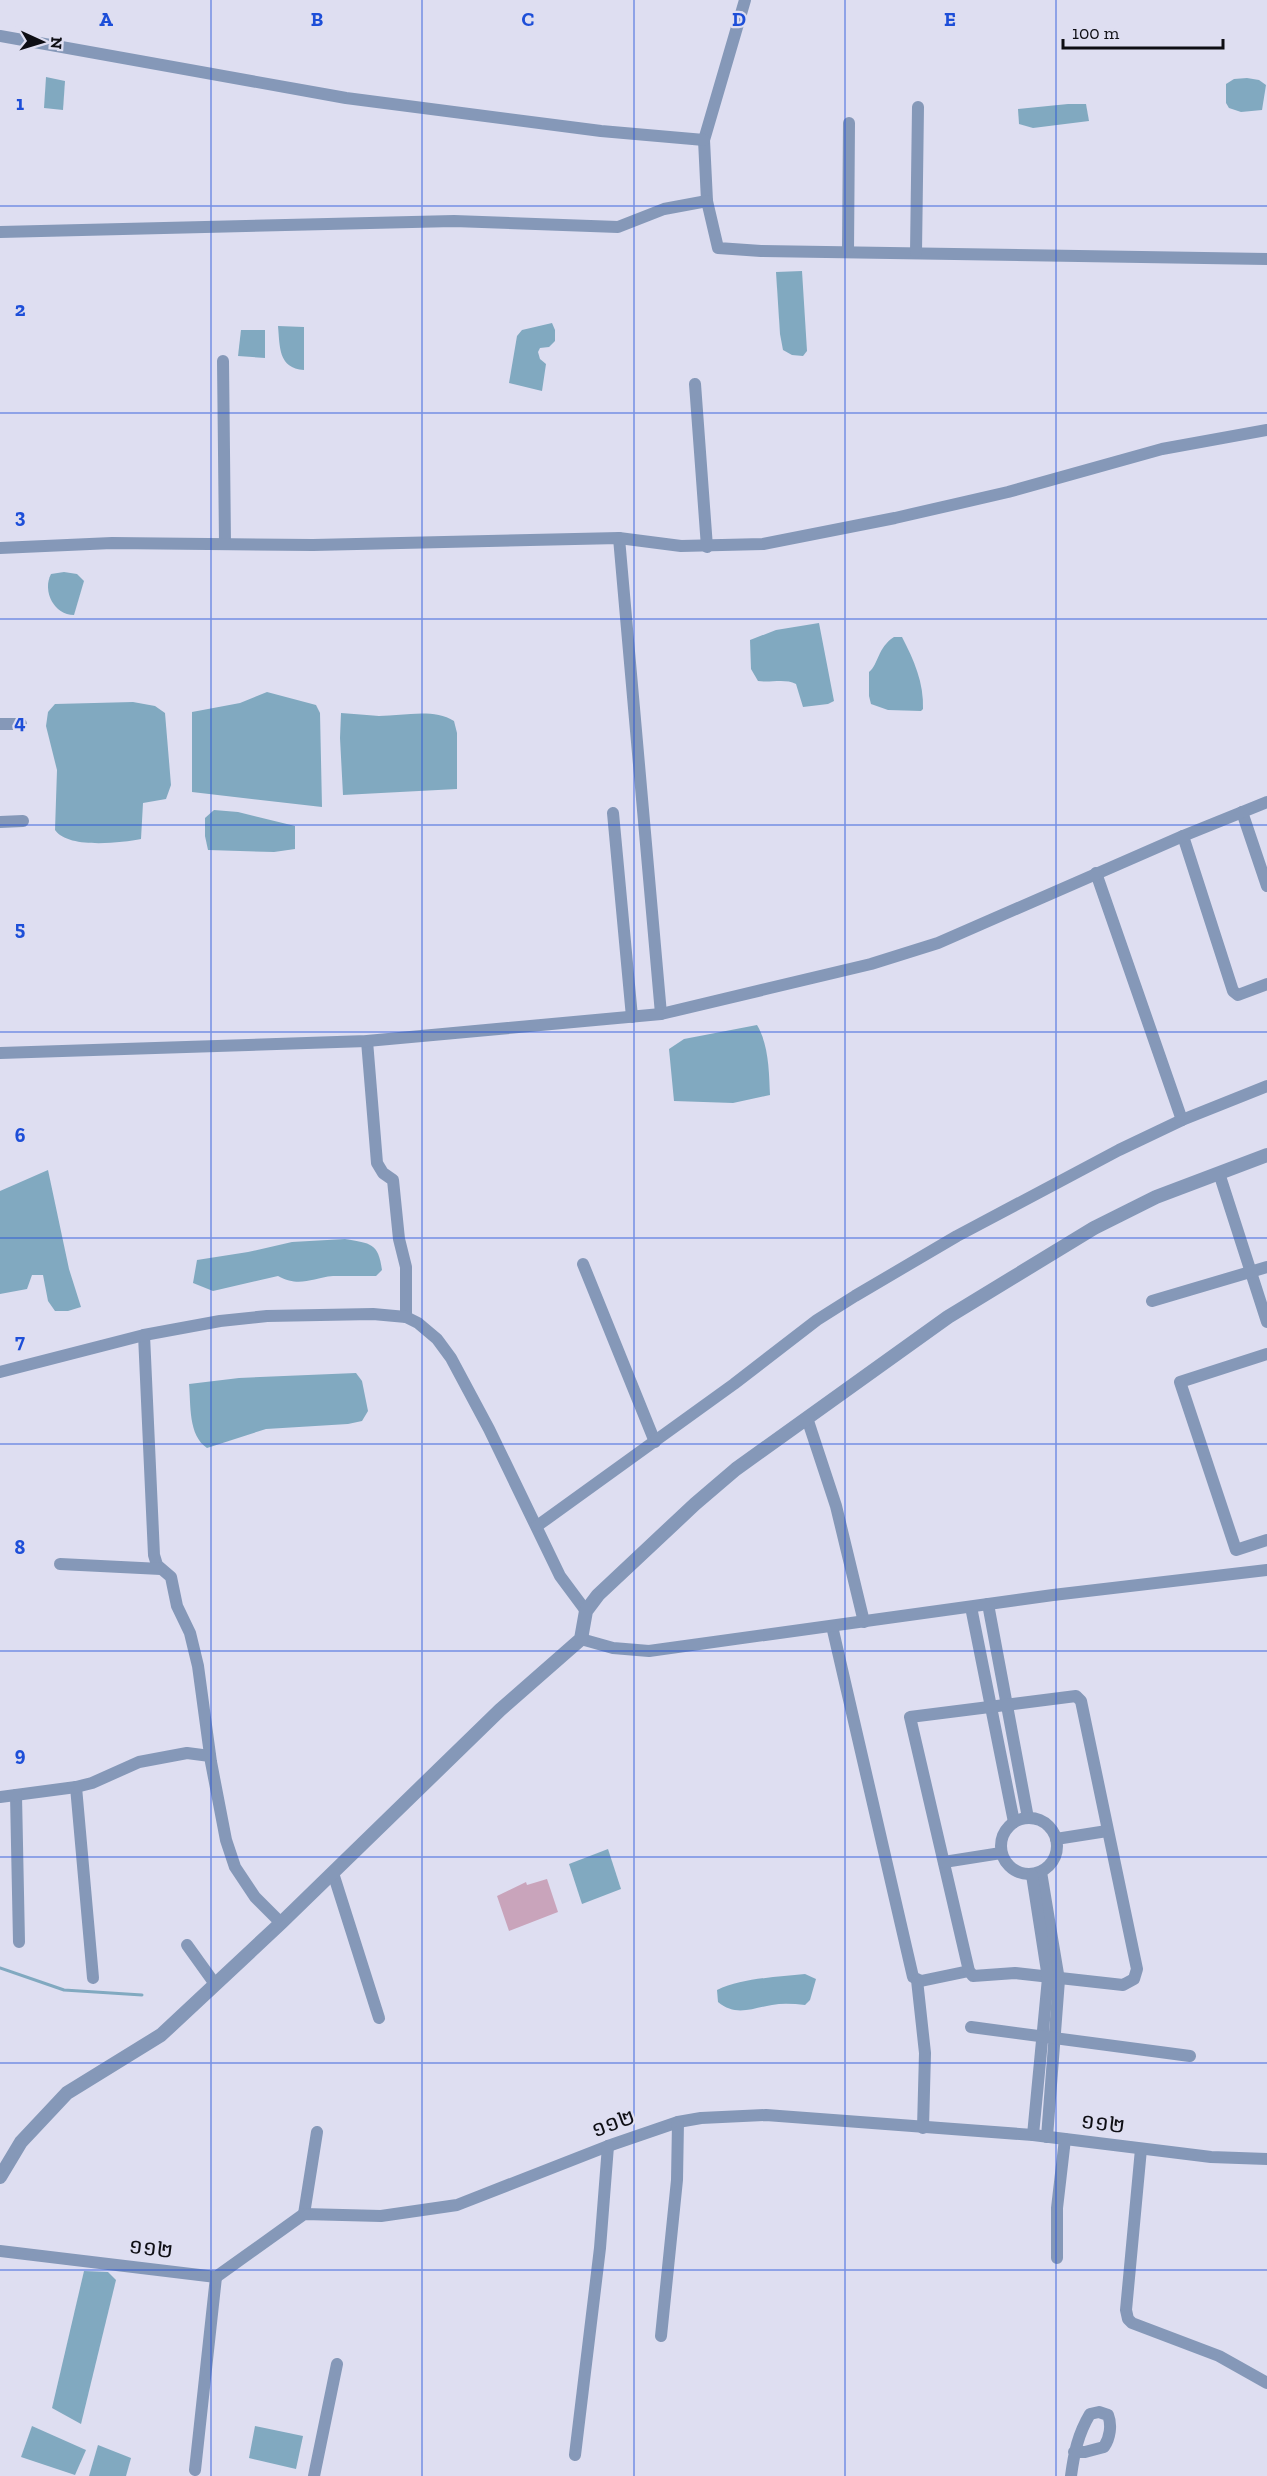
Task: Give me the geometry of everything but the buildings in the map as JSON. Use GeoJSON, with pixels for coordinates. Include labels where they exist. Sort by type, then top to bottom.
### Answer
{"type":"FeatureCollection","features":[{"type":"Feature","properties":{"kind":"street"},"geometry":{"type":"LineString","coordinates":[[745,0],[704,140],[707,201],[718,248],[761,251],[1267,259]]}},
{"type":"Feature","properties":{"kind":"street"},"geometry":{"type":"LineString","coordinates":[[0,36],[346,98],[601,131],[704,140]]}},
{"type":"Feature","properties":{"kind":"street"},"geometry":{"type":"LineString","coordinates":[[915,252],[918,107]]}},
{"type":"Feature","properties":{"kind":"street"},"geometry":{"type":"LineString","coordinates":[[848,251],[849,123]]}},
{"type":"Feature","properties":{"kind":"street"},"geometry":{"type":"LineString","coordinates":[[0,232],[453,221],[618,226],[664,209],[707,201]]}},
{"type":"Feature","properties":{"kind":"street"},"geometry":{"type":"LineString","coordinates":[[223,361],[225,543]]}},
{"type":"Feature","properties":{"kind":"street"},"geometry":{"type":"LineString","coordinates":[[695,384],[707,547]]}},
{"type":"Feature","properties":{"kind":"street"},"geometry":{"type":"LineString","coordinates":[[0,548],[112,543],[313,545],[619,538],[681,546],[763,544],[895,518],[1008,492],[1162,449],[1267,430]]}},
{"type":"Feature","properties":{"kind":"street"},"geometry":{"type":"LineString","coordinates":[[619,538],[661,1014]]}},
{"type":"Feature","properties":{"kind":"street"},"geometry":{"type":"LineString","coordinates":[[0,724],[21,724]]}},
{"type":"Feature","properties":{"kind":"street"},"geometry":{"type":"LineString","coordinates":[[0,1053],[367,1041],[661,1014],[871,964],[927,947],[1267,802]]}},
{"type":"Feature","properties":{"kind":"street"},"geometry":{"type":"LineString","coordinates":[[1242,812],[1267,886]]}},
{"type":"Feature","properties":{"kind":"street"},"geometry":{"type":"LineString","coordinates":[[613,813],[632,1017]]}},
{"type":"Feature","properties":{"kind":"street"},"geometry":{"type":"LineString","coordinates":[[0,822],[23,821]]}},
{"type":"Feature","properties":{"kind":"street"},"geometry":{"type":"LineString","coordinates":[[1183,836],[1233,991],[1238,995],[1243,994],[1267,984]]}},
{"type":"Feature","properties":{"kind":"street"},"geometry":{"type":"LineString","coordinates":[[1096,873],[1182,1120]]}},
{"type":"Feature","properties":{"kind":"street"},"geometry":{"type":"LineString","coordinates":[[367,1041],[377,1163],[383,1173],[393,1180],[399,1239],[406,1267],[406,1317]]}},
{"type":"Feature","properties":{"kind":"street"},"geometry":{"type":"LineString","coordinates":[[537,1526],[772,1356],[817,1320],[855,1296],[957,1236],[1119,1150],[1182,1120],[1267,1086]]}},
{"type":"Feature","properties":{"kind":"street"},"geometry":{"type":"LineString","coordinates":[[0,2177],[21,2142],[67,2093],[161,2035],[281,1923],[500,1710],[581,1639],[586,1611],[598,1594],[694,1504],[736,1469],[948,1317],[1029,1266],[1094,1228],[1156,1197],[1267,1155]]}},
{"type":"Feature","properties":{"kind":"street"},"geometry":{"type":"LineString","coordinates":[[1219,1173],[1267,1322]]}},
{"type":"Feature","properties":{"kind":"street"},"geometry":{"type":"LineString","coordinates":[[583,1264],[655,1442]]}},
{"type":"Feature","properties":{"kind":"street"},"geometry":{"type":"LineString","coordinates":[[1152,1301],[1267,1267]]}},
{"type":"Feature","properties":{"kind":"street"},"geometry":{"type":"LineString","coordinates":[[0,1372],[183,1327],[267,1316],[373,1314],[406,1317],[418,1323],[437,1339],[450,1358],[489,1429],[560,1576],[586,1611]]}},
{"type":"Feature","properties":{"kind":"street"},"geometry":{"type":"LineString","coordinates":[[144,1335],[154,1555],[157,1565],[171,1577],[177,1606],[190,1633],[198,1666],[210,1756],[226,1840],[235,1867],[255,1897],[281,1923]]}},
{"type":"Feature","properties":{"kind":"street"},"geometry":{"type":"LineString","coordinates":[[1267,1354],[1180,1382],[1236,1550],[1267,1540]]}},
{"type":"Feature","properties":{"kind":"street"},"geometry":{"type":"LineString","coordinates":[[807,1418],[836,1506],[864,1622]]}},
{"type":"Feature","properties":{"kind":"street"},"geometry":{"type":"LineString","coordinates":[[60,1564],[161,1569]]}},
{"type":"Feature","properties":{"kind":"street"},"geometry":{"type":"LineString","coordinates":[[581,1639],[613,1648],[649,1651],[988,1604],[1267,1570]]}},
{"type":"Feature","properties":{"kind":"street"},"geometry":{"type":"LineString","coordinates":[[988,1604],[1028,1818]]}},
{"type":"Feature","properties":{"kind":"street"},"geometry":{"type":"LineString","coordinates":[[970,1607],[1014,1822]]}},
{"type":"Feature","properties":{"kind":"street"},"geometry":{"type":"LineString","coordinates":[[832,1626],[913,1977],[917,1980],[925,2053],[923,2128]]}},
{"type":"Feature","properties":{"kind":"street"},"geometry":{"type":"LineString","coordinates":[[1079,1697],[1137,1969],[1134,1979],[1123,1985],[1015,1973],[973,1976],[969,1971],[910,1717],[1007,1704],[1079,1697]]}},
{"type":"Feature","properties":{"kind":"street"},"geometry":{"type":"LineString","coordinates":[[0,1797],[92,1783],[139,1762],[187,1753],[210,1756]]}},
{"type":"Feature","properties":{"kind":"street"},"geometry":{"type":"LineString","coordinates":[[75,1787],[93,1978]]}},
{"type":"Feature","properties":{"kind":"street"},"geometry":{"type":"LineString","coordinates":[[16,1795],[19,1942]]}},
{"type":"Feature","properties":{"kind":"street"},"geometry":{"type":"LineString","coordinates":[[1028,1818],[1046,1823],[1053,1830],[1056,1839],[1054,1858],[1036,1873],[1024,1874],[1010,1867],[1001,1853],[1002,1837],[1014,1822],[1028,1818]]}},
{"type":"Feature","properties":{"kind":"street"},"geometry":{"type":"LineString","coordinates":[[1056,1839],[1107,1831]]}},
{"type":"Feature","properties":{"kind":"street"},"geometry":{"type":"LineString","coordinates":[[944,1863],[1001,1853]]}},
{"type":"Feature","properties":{"kind":"street"},"geometry":{"type":"LineString","coordinates":[[333,1873],[379,2018]]}},
{"type":"Feature","properties":{"kind":"street"},"geometry":{"type":"LineString","coordinates":[[1036,1873],[1053,1979],[1047,2137]]}},
{"type":"Feature","properties":{"kind":"street"},"geometry":{"type":"LineString","coordinates":[[187,1945],[215,1984]]}},
{"type":"Feature","properties":{"kind":"street"},"geometry":{"type":"LineString","coordinates":[[917,1980],[969,1971]]}},
{"type":"Feature","properties":{"kind":"street"},"geometry":{"type":"LineString","coordinates":[[971,2027],[1190,2056]]}},
{"type":"Feature","properties":{"kind":"street"},"geometry":{"type":"LineString","coordinates":[[1034,2135],[1049,2037]]}},
{"type":"Feature","properties":{"kind":"street","name":"១១២"},"geometry":{"type":"LineString","coordinates":[[304,2214],[381,2216],[457,2205],[608,2146],[678,2122],[701,2118],[766,2115],[1034,2135],[1211,2157],[1267,2159]]}},
{"type":"Feature","properties":{"kind":"street"},"geometry":{"type":"LineString","coordinates":[[661,2336],[675,2203],[678,2122]]}},
{"type":"Feature","properties":{"kind":"street"},"geometry":{"type":"LineString","coordinates":[[195,2470],[216,2277],[304,2214],[316,2132]]}},
{"type":"Feature","properties":{"kind":"street"},"geometry":{"type":"LineString","coordinates":[[1056,2258],[1057,2208],[1065,2139]]}},
{"type":"Feature","properties":{"kind":"street"},"geometry":{"type":"LineString","coordinates":[[575,2455],[600,2248],[608,2146]]}},
{"type":"Feature","properties":{"kind":"street"},"geometry":{"type":"LineString","coordinates":[[1141,2149],[1126,2310],[1128,2319],[1132,2324],[1219,2356],[1267,2383]]}},
{"type":"Feature","properties":{"kind":"street","name":"១១២"},"geometry":{"type":"LineString","coordinates":[[0,2252],[216,2277]]}},
{"type":"Feature","properties":{"kind":"street"},"geometry":{"type":"LineString","coordinates":[[314,2476],[337,2364]]}},
{"type":"Feature","properties":{"kind":"street"},"geometry":{"type":"LineString","coordinates":[[1071,2476],[1074,2451]]}},
{"type":"Feature","properties":{"kind":"shaded area"},"geometry":{"type":"Polygon","coordinates":[[[547,1879],[558,1912],[509,1931],[497,1896],[526,1882],[527,1885],[547,1879]]]}},
{"type":"Feature","properties":{"kind":"water"},"geometry":{"type":"Polygon","coordinates":[[[46,77],[65,81],[63,110],[44,108],[46,77]]]}},
{"type":"Feature","properties":{"kind":"water"},"geometry":{"type":"Polygon","coordinates":[[[1234,79],[1259,80],[1266,85],[1262,110],[1241,112],[1229,108],[1226,103],[1226,84],[1234,79]]]}},
{"type":"Feature","properties":{"kind":"water"},"geometry":{"type":"Polygon","coordinates":[[[1086,104],[1089,121],[1033,128],[1019,124],[1018,109],[1086,104]]]}},
{"type":"Feature","properties":{"kind":"water"},"geometry":{"type":"Polygon","coordinates":[[[802,271],[807,351],[803,356],[792,355],[783,350],[776,272],[802,271]]]}},
{"type":"Feature","properties":{"kind":"water"},"geometry":{"type":"Polygon","coordinates":[[[552,323],[555,330],[555,341],[549,347],[540,348],[538,352],[540,359],[546,364],[542,391],[509,383],[517,336],[522,330],[552,323]]]}},
{"type":"Feature","properties":{"kind":"water"},"geometry":{"type":"Polygon","coordinates":[[[278,326],[304,327],[304,370],[295,368],[285,361],[280,349],[278,326]]]}},
{"type":"Feature","properties":{"kind":"water"},"geometry":{"type":"Polygon","coordinates":[[[241,330],[265,330],[265,358],[238,356],[241,330]]]}},
{"type":"Feature","properties":{"kind":"water"},"geometry":{"type":"Polygon","coordinates":[[[64,572],[77,574],[84,581],[74,615],[67,614],[56,607],[49,594],[51,574],[64,572]]]}},
{"type":"Feature","properties":{"kind":"water"},"geometry":{"type":"Polygon","coordinates":[[[819,623],[834,701],[828,704],[803,707],[796,684],[787,681],[758,681],[751,669],[750,640],[776,630],[819,623]]]}},
{"type":"Feature","properties":{"kind":"water"},"geometry":{"type":"Polygon","coordinates":[[[894,637],[902,637],[914,663],[922,690],[923,709],[921,711],[888,710],[871,704],[869,672],[884,646],[894,637]]]}},
{"type":"Feature","properties":{"kind":"water"},"geometry":{"type":"Polygon","coordinates":[[[267,692],[316,705],[320,713],[322,807],[192,792],[192,712],[240,703],[267,692]]]}},
{"type":"Feature","properties":{"kind":"water"},"geometry":{"type":"Polygon","coordinates":[[[133,702],[155,706],[165,713],[171,785],[166,799],[143,803],[141,839],[95,843],[71,840],[62,836],[55,830],[57,770],[46,726],[48,712],[55,704],[133,702]]]}},
{"type":"Feature","properties":{"kind":"water"},"geometry":{"type":"Polygon","coordinates":[[[341,713],[379,716],[427,714],[446,717],[454,721],[457,733],[457,789],[343,795],[341,713]]]}},
{"type":"Feature","properties":{"kind":"water"},"geometry":{"type":"Polygon","coordinates":[[[214,810],[238,812],[295,826],[295,849],[274,852],[208,850],[205,818],[214,810]]]}},
{"type":"Feature","properties":{"kind":"water"},"geometry":{"type":"Polygon","coordinates":[[[757,1025],[766,1050],[770,1095],[733,1103],[674,1101],[669,1049],[684,1039],[757,1025]]]}},
{"type":"Feature","properties":{"kind":"water"},"geometry":{"type":"Polygon","coordinates":[[[48,1170],[69,1269],[81,1307],[68,1311],[55,1311],[48,1301],[43,1275],[32,1275],[27,1289],[0,1294],[0,1191],[48,1170]]]}},
{"type":"Feature","properties":{"kind":"water"},"geometry":{"type":"Polygon","coordinates":[[[345,1239],[367,1244],[375,1249],[382,1270],[376,1276],[333,1276],[299,1282],[278,1276],[213,1291],[193,1283],[197,1260],[292,1242],[345,1239]]]}},
{"type":"Feature","properties":{"kind":"water"},"geometry":{"type":"Polygon","coordinates":[[[356,1373],[362,1381],[368,1411],[362,1421],[348,1424],[266,1429],[207,1448],[193,1428],[189,1384],[239,1378],[356,1373]]]}},
{"type":"Feature","properties":{"kind":"water"},"geometry":{"type":"Polygon","coordinates":[[[608,1849],[621,1889],[582,1904],[569,1864],[608,1849]]]}},
{"type":"Feature","properties":{"kind":"water"},"geometry":{"type":"Polygon","coordinates":[[[805,1974],[816,1979],[810,2000],[805,2005],[780,2004],[738,2010],[725,2007],[718,2002],[717,1990],[727,1986],[760,1979],[805,1974]]]}},
{"type":"Feature","properties":{"kind":"water"},"geometry":{"type":"Polygon","coordinates":[[[84,2271],[108,2272],[116,2280],[81,2424],[52,2408],[84,2271]]]}},
{"type":"Feature","properties":{"kind":"water"},"geometry":{"type":"Polygon","coordinates":[[[32,2426],[86,2450],[75,2475],[21,2457],[32,2426]]]}},
{"type":"Feature","properties":{"kind":"water"},"geometry":{"type":"Polygon","coordinates":[[[255,2426],[303,2436],[296,2469],[249,2458],[255,2426]]]}},
{"type":"Feature","properties":{"kind":"water"},"geometry":{"type":"Polygon","coordinates":[[[98,2445],[131,2458],[126,2476],[89,2476],[98,2445]]]}},
{"type":"Feature","properties":{"kind":"waterway"},"geometry":{"type":"LineString","coordinates":[[0,1968],[64,1990],[142,1995]]}}]}
